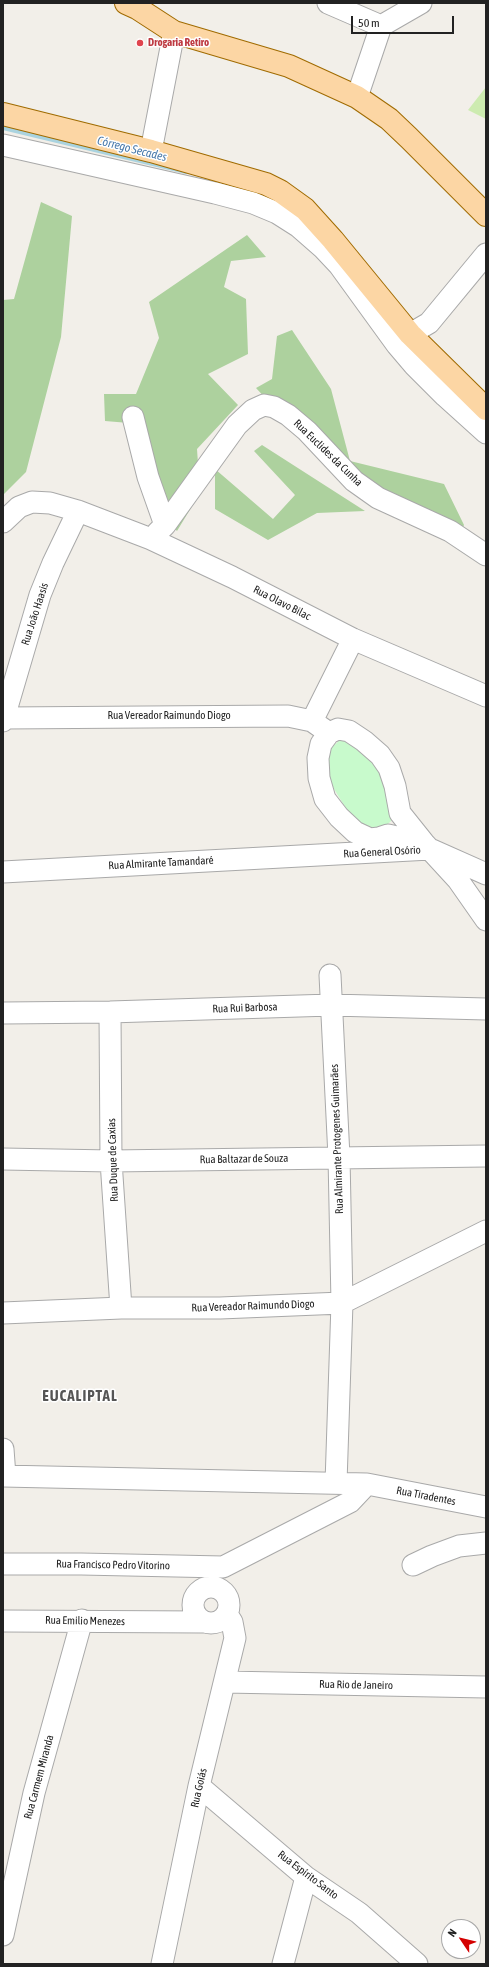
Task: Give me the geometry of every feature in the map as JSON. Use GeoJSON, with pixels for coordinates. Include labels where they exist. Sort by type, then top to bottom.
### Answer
{"type":"FeatureCollection","features":[{"type":"Feature","properties":{"kind":"main road"},"geometry":{"type":"LineString","coordinates":[[126,3],[137,8],[174,32],[289,66],[357,97],[388,119],[409,138],[486,215]]}},
{"type":"Feature","properties":{"kind":"main road"},"geometry":{"type":"LineString","coordinates":[[3,114],[151,151],[266,184],[280,191],[304,209],[333,240],[410,334],[486,409]]}},
{"type":"Feature","properties":{"kind":"street"},"geometry":{"type":"LineString","coordinates":[[328,3],[382,26]]}},
{"type":"Feature","properties":{"kind":"street"},"geometry":{"type":"LineString","coordinates":[[357,97],[382,26],[421,3]]}},
{"type":"Feature","properties":{"kind":"street"},"geometry":{"type":"LineString","coordinates":[[151,151],[174,32]]}},
{"type":"Feature","properties":{"kind":"street"},"geometry":{"type":"LineString","coordinates":[[3,145],[215,193],[253,203],[277,213],[299,227],[323,248],[339,266],[397,345],[414,365],[445,396],[486,433]]}},
{"type":"Feature","properties":{"kind":"street"},"geometry":{"type":"LineString","coordinates":[[410,334],[429,323],[486,254]]}},
{"type":"Feature","properties":{"kind":"street","name":"Rua Euclides da Cunha"},"geometry":{"type":"LineString","coordinates":[[158,532],[237,425],[253,410],[264,405],[274,407],[298,423],[354,481],[378,498],[450,531],[486,555]]}},
{"type":"Feature","properties":{"kind":"street"},"geometry":{"type":"LineString","coordinates":[[133,417],[148,477],[158,532]]}},
{"type":"Feature","properties":{"kind":"street","name":"Rua Olavo Bilac"},"geometry":{"type":"LineString","coordinates":[[3,522],[19,507],[32,502],[50,503],[158,532],[232,577],[353,639],[486,696]]}},
{"type":"Feature","properties":{"kind":"street","name":"Rua João Haasis"},"geometry":{"type":"LineString","coordinates":[[4,720],[40,595],[53,563],[78,511]]}},
{"type":"Feature","properties":{"kind":"street"},"geometry":{"type":"LineString","coordinates":[[312,720],[353,639]]}},
{"type":"Feature","properties":{"kind":"street","name":"Rua Vereador Raimundo Diogo"},"geometry":{"type":"LineString","coordinates":[[4,720],[288,716],[312,720],[325,738]]}},
{"type":"Feature","properties":{"kind":"street"},"geometry":{"type":"LineString","coordinates":[[400,813],[396,825],[388,835],[370,839],[355,832],[339,817],[326,799],[319,778],[318,758],[325,738],[338,729],[349,732],[364,741],[380,755],[389,768],[395,786],[400,813],[458,880],[486,920]]}},
{"type":"Feature","properties":{"kind":"street"},"geometry":{"type":"LineString","coordinates":[[388,835],[427,846]]}},
{"type":"Feature","properties":{"kind":"street","name":"Rua General Osório"},"geometry":{"type":"LineString","coordinates":[[320,856],[427,846],[486,874]]}},
{"type":"Feature","properties":{"kind":"street","name":"Rua Almirante Tamandaré"},"geometry":{"type":"LineString","coordinates":[[3,872],[320,856]]}},
{"type":"Feature","properties":{"kind":"street","name":"Rua Almirante Protogenes Guimarães"},"geometry":{"type":"LineString","coordinates":[[330,975],[339,1157],[342,1303],[336,1483]]}},
{"type":"Feature","properties":{"kind":"street","name":"Rua Rui Barbosa"},"geometry":{"type":"LineString","coordinates":[[3,1013],[110,1012],[331,1005],[486,1009]]}},
{"type":"Feature","properties":{"kind":"street","name":"Rua Duque de Caxias"},"geometry":{"type":"LineString","coordinates":[[110,1012],[111,1161],[121,1308]]}},
{"type":"Feature","properties":{"kind":"street","name":"Rua Baltazar de Souza"},"geometry":{"type":"LineString","coordinates":[[3,1159],[111,1161],[486,1156]]}},
{"type":"Feature","properties":{"kind":"street","name":"Rua Vereador Raimundo Diogo"},"geometry":{"type":"LineString","coordinates":[[3,1313],[121,1308],[220,1308],[342,1303],[486,1231]]}},
{"type":"Feature","properties":{"kind":"street"},"geometry":{"type":"LineString","coordinates":[[3,1449],[4,1476]]}},
{"type":"Feature","properties":{"kind":"street","name":"Rua Tiradentes"},"geometry":{"type":"LineString","coordinates":[[4,1476],[367,1484],[486,1507]]}},
{"type":"Feature","properties":{"kind":"street"},"geometry":{"type":"LineString","coordinates":[[213,1586],[224,1568],[350,1502],[367,1484]]}},
{"type":"Feature","properties":{"kind":"street"},"geometry":{"type":"LineString","coordinates":[[413,1565],[459,1546],[486,1543]]}},
{"type":"Feature","properties":{"kind":"street","name":"Rua Francisco Pedro Vitorino"},"geometry":{"type":"LineString","coordinates":[[3,1564],[80,1564],[224,1568]]}},
{"type":"Feature","properties":{"kind":"street"},"geometry":{"type":"LineString","coordinates":[[166,1623],[184,1609],[194,1597],[199,1591],[206,1587],[213,1586],[226,1593],[230,1607],[227,1614],[217,1623],[204,1622],[198,1618],[194,1612],[194,1597]]}},
{"type":"Feature","properties":{"kind":"street","name":"Rua Goiás"},"geometry":{"type":"LineString","coordinates":[[162,1964],[199,1786],[235,1638],[232,1622],[227,1614]]}},
{"type":"Feature","properties":{"kind":"street","name":"Rua Emilio Menezes"},"geometry":{"type":"LineString","coordinates":[[3,1621],[82,1620],[166,1623],[204,1622]]}},
{"type":"Feature","properties":{"kind":"street","name":"Rua Carmem Miranda"},"geometry":{"type":"LineString","coordinates":[[3,1935],[34,1793],[82,1620]]}},
{"type":"Feature","properties":{"kind":"street","name":"Rua Rio de Janeiro"},"geometry":{"type":"LineString","coordinates":[[225,1682],[486,1687]]}},
{"type":"Feature","properties":{"kind":"street","name":"Rua Espírito Santo"},"geometry":{"type":"LineString","coordinates":[[199,1786],[306,1877],[359,1913],[409,1961]]}},
{"type":"Feature","properties":{"kind":"street"},"geometry":{"type":"LineString","coordinates":[[283,1964],[306,1877]]}},
{"type":"Feature","properties":{"kind":"green space"},"geometry":{"type":"Polygon","coordinates":[[[486,87],[486,119],[468,110],[486,87]]]}},
{"type":"Feature","properties":{"kind":"green space"},"geometry":{"type":"Polygon","coordinates":[[[41,202],[72,216],[61,337],[26,472],[3,495],[3,300],[14,299],[41,202]]]}},
{"type":"Feature","properties":{"kind":"green space"},"geometry":{"type":"Polygon","coordinates":[[[247,235],[266,257],[231,261],[224,287],[246,299],[248,354],[208,374],[238,405],[197,449],[200,493],[177,531],[146,499],[141,424],[105,421],[104,394],[136,394],[159,338],[149,302],[247,235]]]}},
{"type":"Feature","properties":{"kind":"green space"},"geometry":{"type":"Polygon","coordinates":[[[292,330],[331,389],[350,461],[444,484],[464,525],[459,535],[323,460],[256,388],[272,379],[277,336],[292,330]]]}},
{"type":"Feature","properties":{"kind":"green space"},"geometry":{"type":"Polygon","coordinates":[[[262,445],[365,511],[317,513],[268,540],[215,509],[215,469],[273,519],[295,495],[254,451],[262,445]]]}},
{"type":"Feature","properties":{"kind":"green space"},"geometry":{"type":"Polygon","coordinates":[[[342,738],[367,753],[388,782],[391,821],[376,835],[363,826],[347,810],[334,789],[324,766],[328,751],[342,738]]]}},
{"type":"Feature","properties":{"kind":"waterway","name":"Córrego Secades"},"geometry":{"type":"LineString","coordinates":[[3,128],[186,172]]}},
{"type":"Feature","properties":{"kind":"place","name":"Drogaria Retiro"},"geometry":{"type":"Point","coordinates":[140,43]}},
{"type":"Feature","properties":{"kind":"district","name":"EUCALIPTAL"},"geometry":{"type":"Point","coordinates":[80,1396]}}]}
